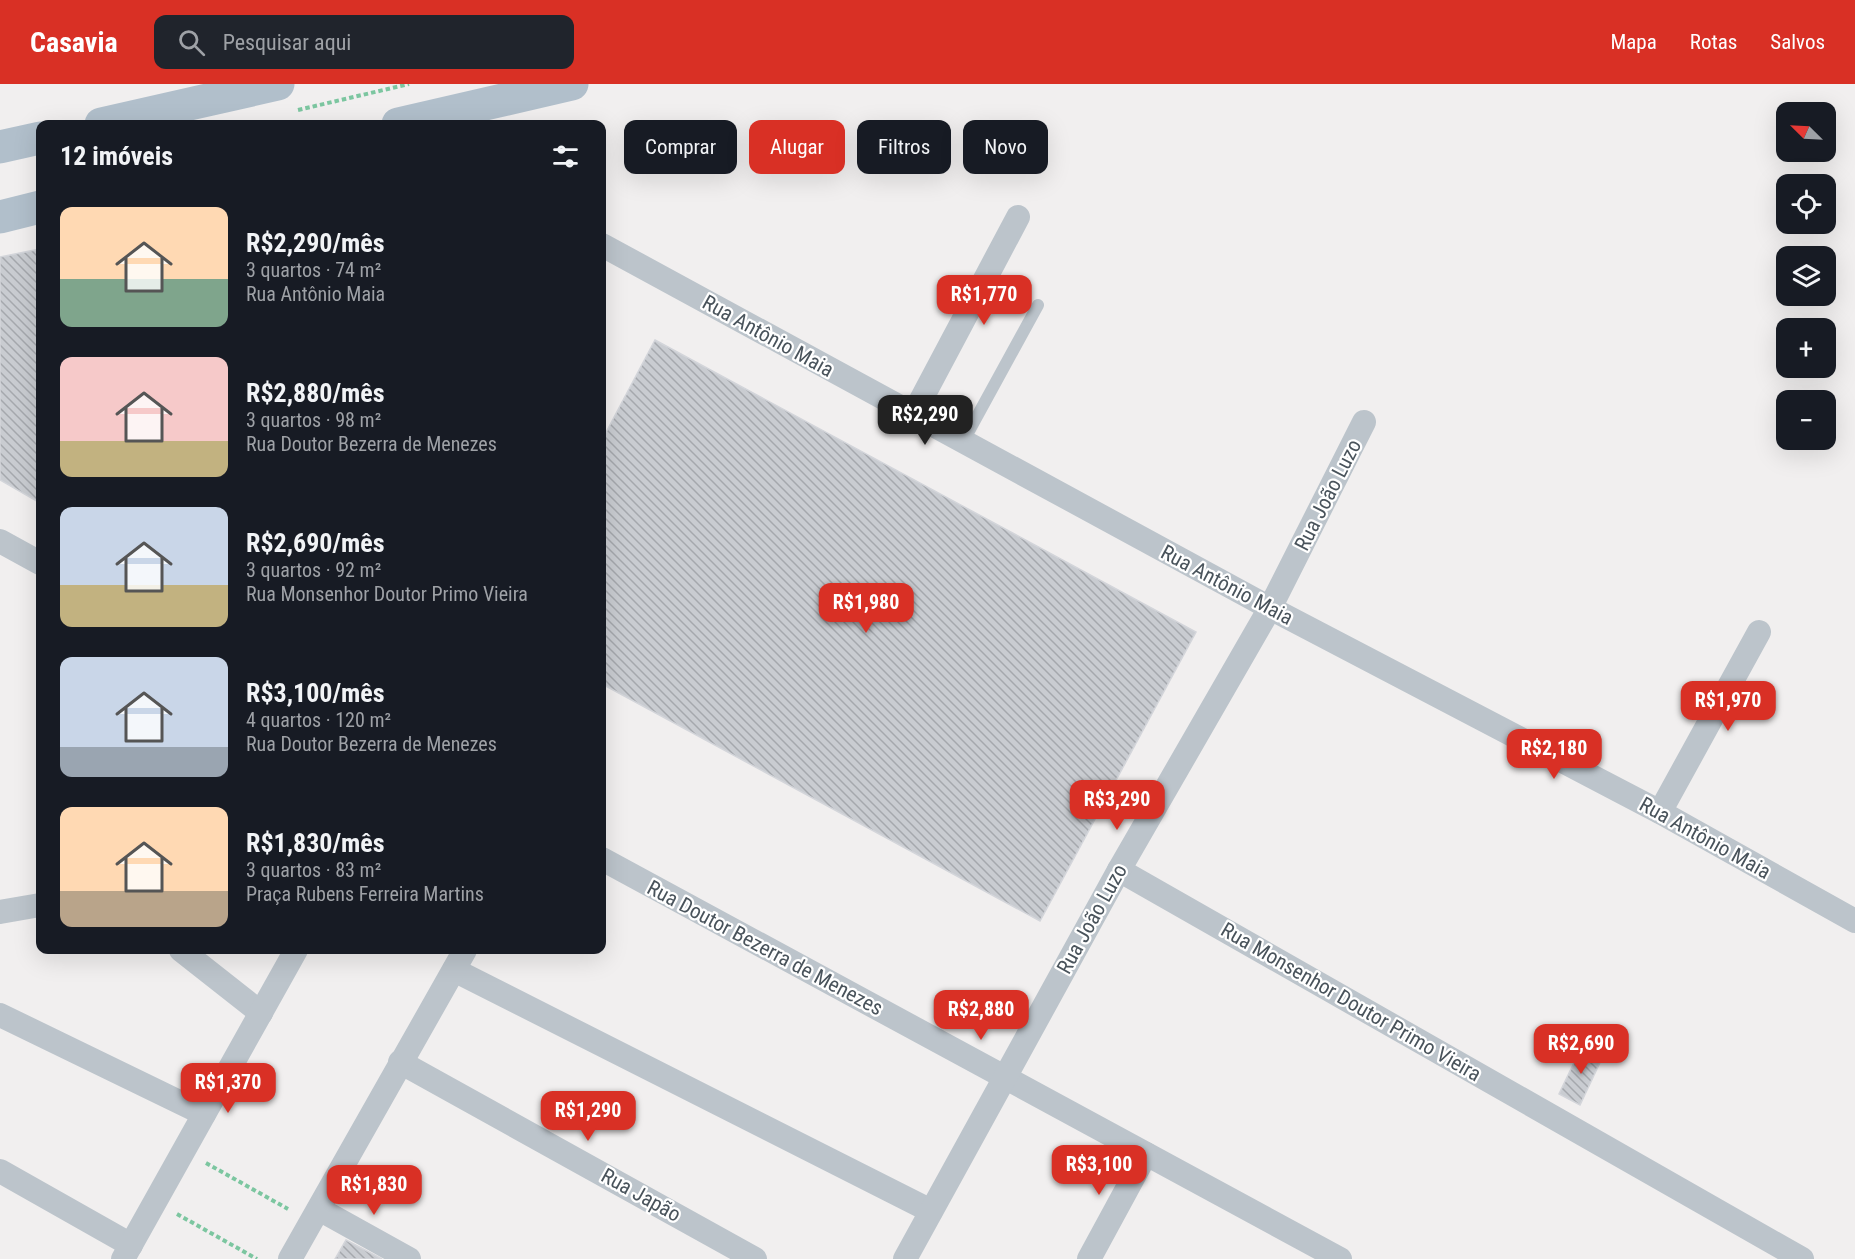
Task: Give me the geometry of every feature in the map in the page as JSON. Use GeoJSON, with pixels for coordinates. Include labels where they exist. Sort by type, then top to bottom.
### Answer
{"type":"FeatureCollection","features":[{"type":"Feature","properties":{"kind":"main road"},"geometry":{"type":"LineString","coordinates":[[415,120],[572,84]]}},
{"type":"Feature","properties":{"kind":"main road"},"geometry":{"type":"LineString","coordinates":[[129,120],[283,98]]}},
{"type":"Feature","properties":{"kind":"main road"},"geometry":{"type":"LineString","coordinates":[[0,147],[36,139]]}},
{"type":"Feature","properties":{"kind":"main road"},"geometry":{"type":"LineString","coordinates":[[0,217],[36,208]]}},
{"type":"Feature","properties":{"kind":"street"},"geometry":{"type":"LineString","coordinates":[[913,415],[1018,217]]}},
{"type":"Feature","properties":{"kind":"street","name":"Rua Antônio Maia"},"geometry":{"type":"LineString","coordinates":[[606,247],[1270,608],[1660,812],[1855,921]]}},
{"type":"Feature","properties":{"kind":"street","name":"Rua João Luzo"},"geometry":{"type":"LineString","coordinates":[[905,1259],[1119,870],[1270,608],[1364,422]]}},
{"type":"Feature","properties":{"kind":"street"},"geometry":{"type":"LineString","coordinates":[[0,541],[36,560]]}},
{"type":"Feature","properties":{"kind":"street"},"geometry":{"type":"LineString","coordinates":[[1660,812],[1759,632]]}},
{"type":"Feature","properties":{"kind":"street","name":"Rua Doutor Bezerra de Menezes"},"geometry":{"type":"LineString","coordinates":[[606,861],[1340,1259]]}},
{"type":"Feature","properties":{"kind":"street","name":"Rua Monsenhor Doutor Primo Vieira"},"geometry":{"type":"LineString","coordinates":[[1119,870],[1802,1259]]}},
{"type":"Feature","properties":{"kind":"street"},"geometry":{"type":"LineString","coordinates":[[0,912],[36,906]]}},
{"type":"Feature","properties":{"kind":"street"},"geometry":{"type":"LineString","coordinates":[[186,954],[261,1013]]}},
{"type":"Feature","properties":{"kind":"street"},"geometry":{"type":"LineString","coordinates":[[0,1171],[127,1252],[294,954]]}},
{"type":"Feature","properties":{"kind":"street"},"geometry":{"type":"LineString","coordinates":[[290,1259],[460,960],[932,1211]]}},
{"type":"Feature","properties":{"kind":"street"},"geometry":{"type":"LineString","coordinates":[[0,1015],[204,1114]]}},
{"type":"Feature","properties":{"kind":"street","name":"Rua Japão"},"geometry":{"type":"LineString","coordinates":[[400,1062],[755,1259]]}},
{"type":"Feature","properties":{"kind":"street"},"geometry":{"type":"LineString","coordinates":[[1089,1259],[1146,1154]]}},
{"type":"Feature","properties":{"kind":"street"},"geometry":{"type":"LineString","coordinates":[[315,1215],[409,1259]]}},
{"type":"Feature","properties":{"kind":"lane"},"geometry":{"type":"LineString","coordinates":[[963,442],[1038,305]]}},
{"type":"Feature","properties":{"kind":"path"},"geometry":{"type":"LineString","coordinates":[[283,98],[409,84]]}},
{"type":"Feature","properties":{"kind":"path"},"geometry":{"type":"LineString","coordinates":[[184,1151],[315,1215]]}},
{"type":"Feature","properties":{"kind":"path"},"geometry":{"type":"LineString","coordinates":[[156,1202],[257,1259]]}},
{"type":"Feature","properties":{"kind":"building"},"geometry":{"type":"Polygon","coordinates":[[[36,250],[36,501],[0,480],[0,257],[36,250]]]}},
{"type":"Feature","properties":{"kind":"building"},"geometry":{"type":"Polygon","coordinates":[[[655,340],[1196,632],[1040,921],[606,686],[606,432],[655,340]]]}},
{"type":"Feature","properties":{"kind":"building"},"geometry":{"type":"Polygon","coordinates":[[[1582,1046],[1603,1056],[1580,1105],[1559,1094],[1582,1046]]]}},
{"type":"Feature","properties":{"kind":"building"},"geometry":{"type":"Polygon","coordinates":[[[346,1240],[382,1259],[335,1259],[346,1240]]]}}]}
